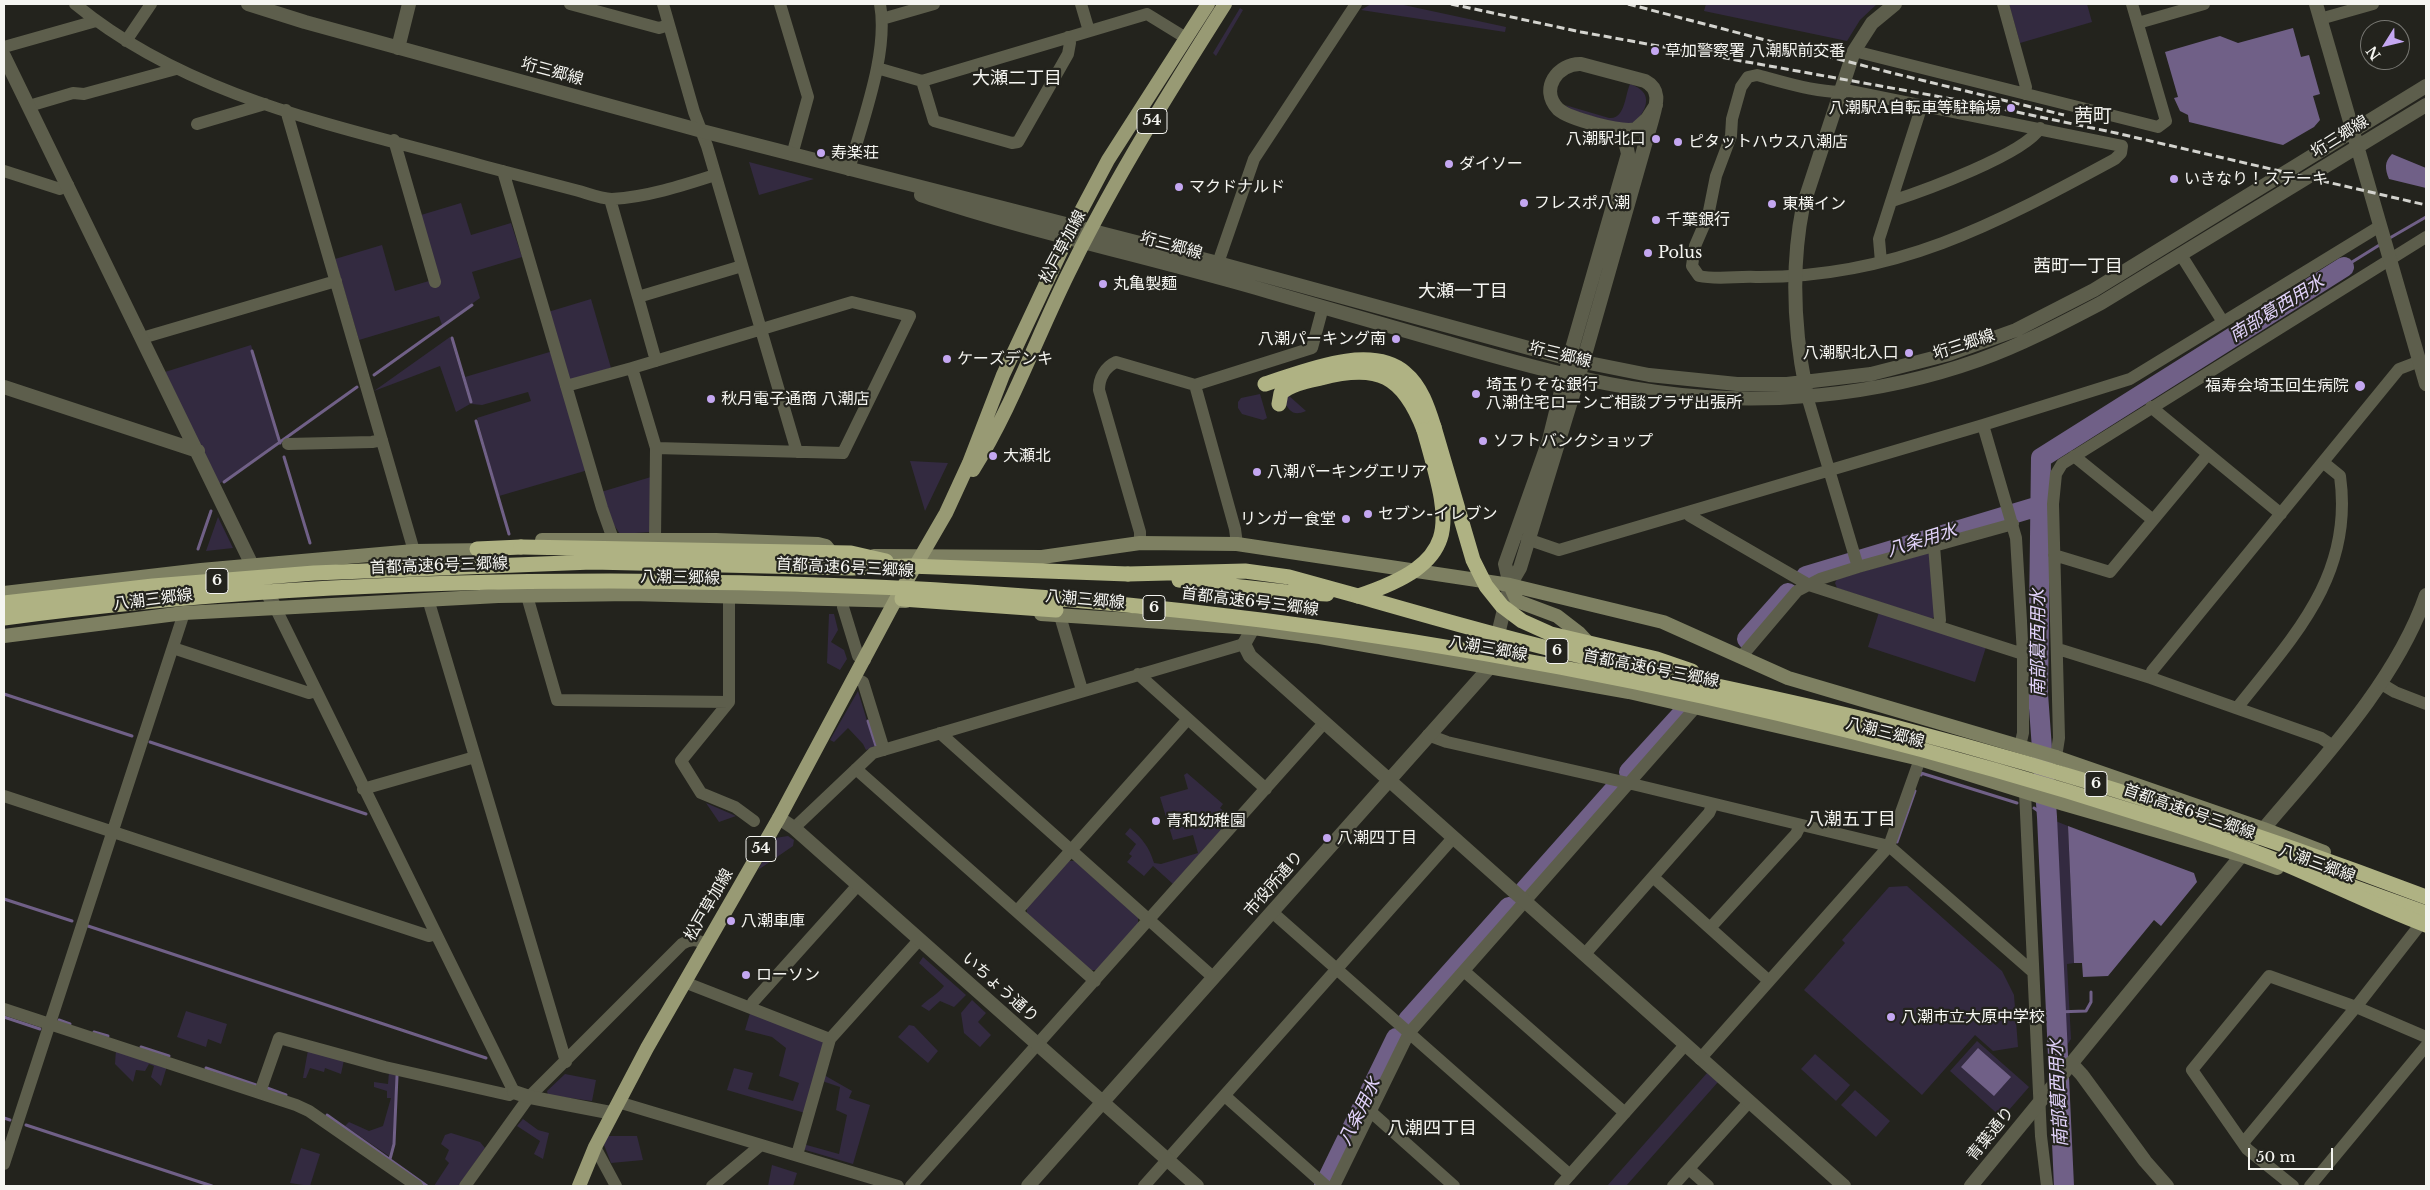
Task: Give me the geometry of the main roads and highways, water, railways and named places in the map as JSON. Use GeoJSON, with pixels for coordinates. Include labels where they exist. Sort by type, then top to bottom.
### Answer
{"type":"FeatureCollection","features":[{"type":"Feature","properties":{"kind":"highway"},"geometry":{"type":"LineString","coordinates":[[1265,384],[1336,363],[1361,359],[1384,362],[1405,373],[1415,384],[1428,407],[1429,428],[1441,492],[1443,529],[1439,542],[1432,556],[1418,569],[1390,585],[1358,596]]}},
{"type":"Feature","properties":{"kind":"highway"},"geometry":{"type":"LineString","coordinates":[[1279,404],[1281,393],[1292,386],[1341,373],[1367,372],[1379,375],[1398,384],[1429,428],[1474,560],[1486,586],[1502,606],[1522,621],[1550,634],[1657,659],[1760,694]]}},
{"type":"Feature","properties":{"kind":"highway"},"geometry":{"type":"LineString","coordinates":[[478,549],[521,547],[851,553],[910,566]]}},
{"type":"Feature","properties":{"kind":"highway","name":"首都高速6号三郷線"},"geometry":{"type":"LineString","coordinates":[[4,602],[153,586],[389,570],[592,562],[852,568],[910,566],[1128,574],[1286,592],[1358,596],[1561,652],[1760,694],[1995,754],[2146,799],[2426,897]]}},
{"type":"Feature","properties":{"kind":"highway","name":"首都高速6号三郷線"},"geometry":{"type":"LineString","coordinates":[[4,618],[222,595],[370,586],[500,581],[762,582],[931,590],[1122,605],[1239,618],[1442,647],[1711,699],[2009,774],[2141,814],[2277,860],[2376,906],[2425,920]]}},
{"type":"Feature","properties":{"kind":"main road","name":"松戸草加線"},"geometry":{"type":"LineString","coordinates":[[946,513],[972,456],[1003,375],[1070,231],[1108,160],[1208,4]]}},
{"type":"Feature","properties":{"kind":"main road","name":"松戸草加線"},"geometry":{"type":"LineString","coordinates":[[580,1186],[595,1147],[684,982],[779,818],[895,601],[946,513],[995,435],[1037,337],[1088,236],[1152,122],[1225,4]]}},
{"type":"Feature","properties":{"kind":"main road","name":"八潮三郷線"},"geometry":{"type":"LineString","coordinates":[[478,549],[509,541],[613,539],[818,544],[826,546],[834,556]]}},
{"type":"Feature","properties":{"kind":"main road","name":"八潮三郷線"},"geometry":{"type":"LineString","coordinates":[[4,594],[252,566],[414,551],[478,549],[668,557],[1042,557],[1140,543],[1237,544],[1510,585],[1663,622],[1788,678],[1867,703],[2056,757],[2264,829],[2426,891]]}},
{"type":"Feature","properties":{"kind":"main road"},"geometry":{"type":"LineString","coordinates":[[1510,585],[1517,600],[1557,616],[1571,626],[1629,692]]}},
{"type":"Feature","properties":{"kind":"main road","name":"八潮三郷線"},"geometry":{"type":"LineString","coordinates":[[4,636],[184,613],[428,599],[631,594],[895,601],[1060,616],[1253,628],[1320,637],[1629,692],[1920,759],[2064,804],[2241,855],[2425,920]]}},
{"type":"Feature","properties":{"kind":"main road"},"geometry":{"type":"LineString","coordinates":[[4,598],[25,610],[53,614],[82,626]]}},
{"type":"Feature","properties":{"kind":"waterway"},"geometry":{"type":"LineString","coordinates":[[2388,239],[2426,217]]}},
{"type":"Feature","properties":{"kind":"waterway"},"geometry":{"type":"LineString","coordinates":[[2344,267],[2381,244]]}},
{"type":"Feature","properties":{"kind":"waterway","name":"南部葛西用水"},"geometry":{"type":"LineString","coordinates":[[2064,1186],[2047,817],[2038,694],[2041,458],[2344,267]]}},
{"type":"Feature","properties":{"kind":"waterway"},"geometry":{"type":"LineString","coordinates":[[374,375],[472,305]]}},
{"type":"Feature","properties":{"kind":"waterway"},"geometry":{"type":"LineString","coordinates":[[452,338],[471,402]]}},
{"type":"Feature","properties":{"kind":"waterway"},"geometry":{"type":"LineString","coordinates":[[252,351],[280,443]]}},
{"type":"Feature","properties":{"kind":"waterway"},"geometry":{"type":"LineString","coordinates":[[224,482],[357,387]]}},
{"type":"Feature","properties":{"kind":"waterway"},"geometry":{"type":"LineString","coordinates":[[476,421],[509,534]]}},
{"type":"Feature","properties":{"kind":"waterway"},"geometry":{"type":"LineString","coordinates":[[284,457],[310,543]]}},
{"type":"Feature","properties":{"kind":"waterway","name":"八条用水"},"geometry":{"type":"LineString","coordinates":[[1806,576],[2039,506]]}},
{"type":"Feature","properties":{"kind":"waterway"},"geometry":{"type":"LineString","coordinates":[[198,549],[211,511]]}},
{"type":"Feature","properties":{"kind":"waterway","name":"八条用水"},"geometry":{"type":"LineString","coordinates":[[1747,639],[1788,593]]}},
{"type":"Feature","properties":{"kind":"waterway"},"geometry":{"type":"LineString","coordinates":[[4,694],[132,736]]}},
{"type":"Feature","properties":{"kind":"waterway","name":"八条用水"},"geometry":{"type":"LineString","coordinates":[[1629,772],[1680,716]]}},
{"type":"Feature","properties":{"kind":"waterway"},"geometry":{"type":"LineString","coordinates":[[868,721],[876,746]]}},
{"type":"Feature","properties":{"kind":"waterway"},"geometry":{"type":"LineString","coordinates":[[150,742],[366,814]]}},
{"type":"Feature","properties":{"kind":"waterway"},"geometry":{"type":"LineString","coordinates":[[1921,775],[1921,773],[2017,803]]}},
{"type":"Feature","properties":{"kind":"waterway","name":"八条用水"},"geometry":{"type":"LineString","coordinates":[[1525,890],[1613,791]]}},
{"type":"Feature","properties":{"kind":"waterway"},"geometry":{"type":"LineString","coordinates":[[1897,842],[1915,791]]}},
{"type":"Feature","properties":{"kind":"waterway"},"geometry":{"type":"LineString","coordinates":[[2034,808],[2047,817]]}},
{"type":"Feature","properties":{"kind":"waterway"},"geometry":{"type":"LineString","coordinates":[[4,899],[72,921]]}},
{"type":"Feature","properties":{"kind":"waterway","name":"八条用水"},"geometry":{"type":"LineString","coordinates":[[1408,1020],[1509,907]]}},
{"type":"Feature","properties":{"kind":"waterway"},"geometry":{"type":"LineString","coordinates":[[88,926],[486,1058]]}},
{"type":"Feature","properties":{"kind":"waterway"},"geometry":{"type":"LineString","coordinates":[[2056,1012],[2086,1011],[2091,1002],[2091,992]]}},
{"type":"Feature","properties":{"kind":"waterway"},"geometry":{"type":"LineString","coordinates":[[4,1017],[40,1029]]}},
{"type":"Feature","properties":{"kind":"waterway"},"geometry":{"type":"LineString","coordinates":[[59,1020],[70,1024]]}},
{"type":"Feature","properties":{"kind":"waterway"},"geometry":{"type":"LineString","coordinates":[[94,1032],[108,1036]]}},
{"type":"Feature","properties":{"kind":"waterway","name":"八条用水"},"geometry":{"type":"LineString","coordinates":[[1324,1186],[1396,1038]]}},
{"type":"Feature","properties":{"kind":"waterway"},"geometry":{"type":"LineString","coordinates":[[141,1047],[169,1056]]}},
{"type":"Feature","properties":{"kind":"waterway"},"geometry":{"type":"LineString","coordinates":[[206,1068],[256,1085]]}},
{"type":"Feature","properties":{"kind":"waterway"},"geometry":{"type":"LineString","coordinates":[[390,1159],[394,1144],[397,1076]]}},
{"type":"Feature","properties":{"kind":"waterway"},"geometry":{"type":"LineString","coordinates":[[267,1088],[286,1095]]}},
{"type":"Feature","properties":{"kind":"waterway"},"geometry":{"type":"LineString","coordinates":[[327,1115],[427,1186]]}},
{"type":"Feature","properties":{"kind":"waterway"},"geometry":{"type":"LineString","coordinates":[[4,1118],[10,1120]]}},
{"type":"Feature","properties":{"kind":"waterway"},"geometry":{"type":"LineString","coordinates":[[26,1125],[212,1186]]}},
{"type":"Feature","properties":{"kind":"railway"},"geometry":{"type":"LineString","coordinates":[[1451,4],[1581,32],[1969,102],[2116,133],[2426,205]]}},
{"type":"Feature","properties":{"kind":"railway"},"geometry":{"type":"LineString","coordinates":[[1628,4],[1880,70],[2064,115]]}},
{"type":"Feature","properties":{"kind":"place","name":"草加警察署 八潮駅前交番"},"geometry":{"type":"Point","coordinates":[1655,51]}},
{"type":"Feature","properties":{"kind":"place","name":"八潮駅A自転車等駐輪場"},"geometry":{"type":"Point","coordinates":[2011,108]}},
{"type":"Feature","properties":{"kind":"place","name":"八潮駅北口"},"geometry":{"type":"Point","coordinates":[1656,139]}},
{"type":"Feature","properties":{"kind":"place","name":"ピタットハウス八潮店"},"geometry":{"type":"Point","coordinates":[1678,142]}},
{"type":"Feature","properties":{"kind":"place","name":"寿楽荘"},"geometry":{"type":"Point","coordinates":[821,153]}},
{"type":"Feature","properties":{"kind":"place","name":"ダイソー"},"geometry":{"type":"Point","coordinates":[1449,164]}},
{"type":"Feature","properties":{"kind":"place","name":"いきなり！ステーキ"},"geometry":{"type":"Point","coordinates":[2174,179]}},
{"type":"Feature","properties":{"kind":"place","name":"マクドナルド"},"geometry":{"type":"Point","coordinates":[1179,187]}},
{"type":"Feature","properties":{"kind":"place","name":"フレスポ八潮"},"geometry":{"type":"Point","coordinates":[1524,203]}},
{"type":"Feature","properties":{"kind":"place","name":"東横イン"},"geometry":{"type":"Point","coordinates":[1772,204]}},
{"type":"Feature","properties":{"kind":"place","name":"千葉銀行"},"geometry":{"type":"Point","coordinates":[1656,220]}},
{"type":"Feature","properties":{"kind":"place","name":"Polus"},"geometry":{"type":"Point","coordinates":[1648,253]}},
{"type":"Feature","properties":{"kind":"place","name":"丸亀製麺"},"geometry":{"type":"Point","coordinates":[1103,284]}},
{"type":"Feature","properties":{"kind":"place","name":"八潮パーキング南"},"geometry":{"type":"Point","coordinates":[1396,339]}},
{"type":"Feature","properties":{"kind":"place","name":"八潮駅北入口"},"geometry":{"type":"Point","coordinates":[1909,353]}},
{"type":"Feature","properties":{"kind":"place","name":"ケーズデンキ"},"geometry":{"type":"Point","coordinates":[947,359]}},
{"type":"Feature","properties":{"kind":"place","name":"福寿会埼玉回生病院"},"geometry":{"type":"Point","coordinates":[2360,386]}},
{"type":"Feature","properties":{"kind":"place","name":"埼玉りそな銀行 八潮住宅ローンご相談プラザ出張所"},"geometry":{"type":"Point","coordinates":[1476,394]}},
{"type":"Feature","properties":{"kind":"place","name":"秋月電子通商 八潮店"},"geometry":{"type":"Point","coordinates":[711,399]}},
{"type":"Feature","properties":{"kind":"place","name":"ソフトバンクショップ"},"geometry":{"type":"Point","coordinates":[1483,441]}},
{"type":"Feature","properties":{"kind":"place","name":"大瀬北"},"geometry":{"type":"Point","coordinates":[993,456]}},
{"type":"Feature","properties":{"kind":"place","name":"八潮パーキングエリア"},"geometry":{"type":"Point","coordinates":[1257,472]}},
{"type":"Feature","properties":{"kind":"place","name":"セブン-イレブン"},"geometry":{"type":"Point","coordinates":[1368,514]}},
{"type":"Feature","properties":{"kind":"place","name":"リンガー食堂"},"geometry":{"type":"Point","coordinates":[1346,519]}},
{"type":"Feature","properties":{"kind":"place","name":"青和幼稚園"},"geometry":{"type":"Point","coordinates":[1156,821]}},
{"type":"Feature","properties":{"kind":"place","name":"八潮四丁目"},"geometry":{"type":"Point","coordinates":[1327,838]}},
{"type":"Feature","properties":{"kind":"place","name":"八潮車庫"},"geometry":{"type":"Point","coordinates":[731,921]}},
{"type":"Feature","properties":{"kind":"place","name":"ローソン"},"geometry":{"type":"Point","coordinates":[746,975]}},
{"type":"Feature","properties":{"kind":"place","name":"八潮市立大原中学校"},"geometry":{"type":"Point","coordinates":[1891,1017]}},
{"type":"Feature","properties":{"kind":"district","name":"大瀬二丁目"},"geometry":{"type":"Point","coordinates":[1017,79]}},
{"type":"Feature","properties":{"kind":"district","name":"茜町"},"geometry":{"type":"Point","coordinates":[2093,117]}},
{"type":"Feature","properties":{"kind":"district","name":"茜町一丁目"},"geometry":{"type":"Point","coordinates":[2078,267]}},
{"type":"Feature","properties":{"kind":"district","name":"大瀬一丁目"},"geometry":{"type":"Point","coordinates":[1463,292]}},
{"type":"Feature","properties":{"kind":"district","name":"八潮五丁目"},"geometry":{"type":"Point","coordinates":[1851,820]}},
{"type":"Feature","properties":{"kind":"district","name":"八潮四丁目"},"geometry":{"type":"Point","coordinates":[1432,1129]}}]}
